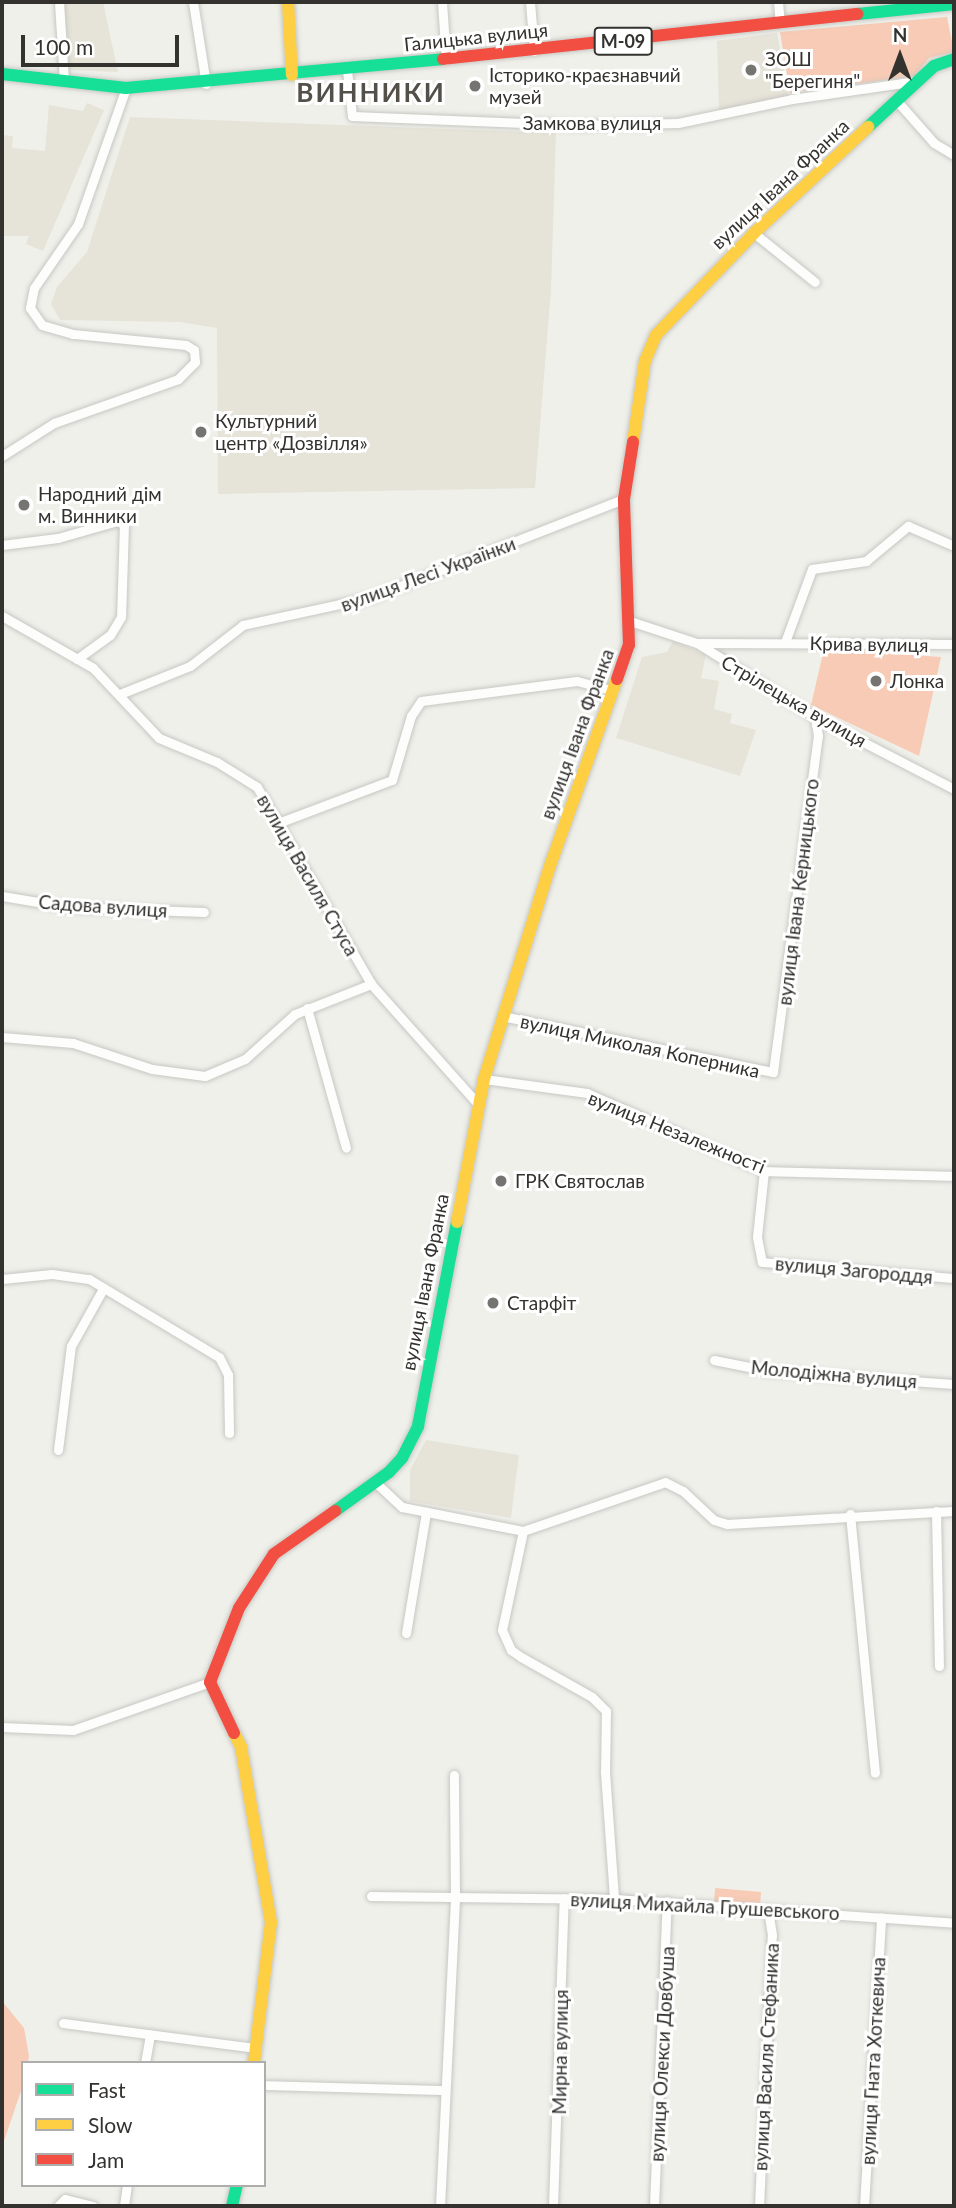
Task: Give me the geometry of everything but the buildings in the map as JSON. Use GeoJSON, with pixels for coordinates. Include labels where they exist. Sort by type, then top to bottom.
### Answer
{"type":"FeatureCollection","features":[{"type":"Feature","properties":{"kind":"street"},"geometry":{"type":"LineString","coordinates":[[59,2],[64,82]]}},
{"type":"Feature","properties":{"kind":"street"},"geometry":{"type":"LineString","coordinates":[[193,2],[206,84]]}},
{"type":"Feature","properties":{"kind":"street"},"geometry":{"type":"LineString","coordinates":[[288,2],[292,75]]}},
{"type":"Feature","properties":{"kind":"street"},"geometry":{"type":"LineString","coordinates":[[442,2],[446,60]]}},
{"type":"Feature","properties":{"kind":"street"},"geometry":{"type":"LineString","coordinates":[[530,2],[534,51]]}},
{"type":"Feature","properties":{"kind":"street"},"geometry":{"type":"LineString","coordinates":[[778,2],[780,23]]}},
{"type":"Feature","properties":{"kind":"street","name":"Галицька вулиця"},"geometry":{"type":"LineString","coordinates":[[2,74],[126,88],[206,84],[954,4]]}},
{"type":"Feature","properties":{"kind":"street","name":"вулиця Івана Франка"},"geometry":{"type":"LineString","coordinates":[[210,1682],[239,1608],[274,1554],[375,1482],[402,1458],[418,1426],[484,1079],[502,1016],[587,759],[629,645],[624,499],[645,361],[656,335],[754,233],[917,81],[934,66],[954,59]]}},
{"type":"Feature","properties":{"kind":"street","name":"Замкова вулиця"},"geometry":{"type":"LineString","coordinates":[[347,70],[352,116],[580,125],[678,123],[792,99],[917,81]]}},
{"type":"Feature","properties":{"kind":"street"},"geometry":{"type":"LineString","coordinates":[[2,456],[54,423],[178,379],[195,362],[194,350],[186,345],[65,332],[42,325],[30,308],[34,288],[78,224],[126,88]]}},
{"type":"Feature","properties":{"kind":"street"},"geometry":{"type":"LineString","coordinates":[[897,101],[934,143],[954,155]]}},
{"type":"Feature","properties":{"kind":"street"},"geometry":{"type":"LineString","coordinates":[[754,233],[816,282]]}},
{"type":"Feature","properties":{"kind":"street","name":"вулиця Лесі Українки"},"geometry":{"type":"LineString","coordinates":[[120,694],[190,666],[243,625],[372,597],[624,499]]}},
{"type":"Feature","properties":{"kind":"street"},"geometry":{"type":"LineString","coordinates":[[2,545],[58,538],[117,521],[124,524],[121,617],[110,635],[77,659]]}},
{"type":"Feature","properties":{"kind":"street","name":"Крива вулиця"},"geometry":{"type":"LineString","coordinates":[[785,642],[812,569],[866,561],[908,526],[952,545]]}},
{"type":"Feature","properties":{"kind":"street","name":"вулиця Василя Стуса"},"geometry":{"type":"LineString","coordinates":[[2,616],[77,659],[120,694],[159,738],[217,762],[257,787],[371,984],[478,1104]]}},
{"type":"Feature","properties":{"kind":"street","name":"Стрілецька вулиця"},"geometry":{"type":"LineString","coordinates":[[630,621],[697,643],[816,718],[954,789]]}},
{"type":"Feature","properties":{"kind":"street","name":"Крива вулиця"},"geometry":{"type":"LineString","coordinates":[[697,643],[954,644]]}},
{"type":"Feature","properties":{"kind":"street"},"geometry":{"type":"LineString","coordinates":[[278,823],[392,780],[411,716],[421,701],[577,681],[614,691]]}},
{"type":"Feature","properties":{"kind":"street","name":"вулиця Івана Керницького"},"geometry":{"type":"LineString","coordinates":[[776,1068],[818,736],[816,718]]}},
{"type":"Feature","properties":{"kind":"street","name":"Садова вулиця"},"geometry":{"type":"LineString","coordinates":[[2,896],[68,907],[204,912]]}},
{"type":"Feature","properties":{"kind":"street"},"geometry":{"type":"LineString","coordinates":[[2,1037],[73,1044],[152,1069],[205,1076],[245,1059],[307,1008],[371,984]]}},
{"type":"Feature","properties":{"kind":"street"},"geometry":{"type":"LineString","coordinates":[[307,1008],[346,1148]]}},
{"type":"Feature","properties":{"kind":"street","name":"вулиця Миколая Коперника"},"geometry":{"type":"LineString","coordinates":[[502,1016],[755,1071],[768,1073],[776,1068]]}},
{"type":"Feature","properties":{"kind":"street","name":"вулиця Незалежності"},"geometry":{"type":"LineString","coordinates":[[484,1079],[587,1093],[764,1171],[954,1176]]}},
{"type":"Feature","properties":{"kind":"street","name":"вулиця Загороддя"},"geometry":{"type":"LineString","coordinates":[[764,1171],[757,1245],[762,1262],[954,1278]]}},
{"type":"Feature","properties":{"kind":"street"},"geometry":{"type":"LineString","coordinates":[[2,1279],[74,1275],[219,1357],[228,1375],[229,1433]]}},
{"type":"Feature","properties":{"kind":"street"},"geometry":{"type":"LineString","coordinates":[[58,1450],[71,1346],[103,1289]]}},
{"type":"Feature","properties":{"kind":"street","name":"Молодіжна вулиця"},"geometry":{"type":"LineString","coordinates":[[714,1360],[769,1371],[954,1384]]}},
{"type":"Feature","properties":{"kind":"street"},"geometry":{"type":"LineString","coordinates":[[375,1482],[402,1507],[523,1531],[665,1482],[683,1491],[714,1520],[727,1524],[850,1514],[954,1511]]}},
{"type":"Feature","properties":{"kind":"street"},"geometry":{"type":"LineString","coordinates":[[936,1511],[939,1666]]}},
{"type":"Feature","properties":{"kind":"street"},"geometry":{"type":"LineString","coordinates":[[406,1633],[426,1512]]}},
{"type":"Feature","properties":{"kind":"street"},"geometry":{"type":"LineString","coordinates":[[850,1514],[875,1773]]}},
{"type":"Feature","properties":{"kind":"street"},"geometry":{"type":"LineString","coordinates":[[523,1531],[502,1630],[511,1650],[592,1697],[606,1711],[605,1772],[614,1899]]}},
{"type":"Feature","properties":{"kind":"street"},"geometry":{"type":"LineString","coordinates":[[2,1727],[73,1730],[210,1682],[241,1747],[271,1922],[254,2061]]}},
{"type":"Feature","properties":{"kind":"street"},"geometry":{"type":"LineString","coordinates":[[440,2206],[455,1898],[454,1775]]}},
{"type":"Feature","properties":{"kind":"street","name":"вулиця Михайла Грушевського"},"geometry":{"type":"LineString","coordinates":[[371,1896],[667,1901],[954,1923]]}},
{"type":"Feature","properties":{"kind":"street","name":"Мирна вулиця"},"geometry":{"type":"LineString","coordinates":[[553,2206],[564,1898]]}},
{"type":"Feature","properties":{"kind":"street","name":"вулиця Олекси Довбуша"},"geometry":{"type":"LineString","coordinates":[[654,2206],[667,1901]]}},
{"type":"Feature","properties":{"kind":"street","name":"вулиця Василя Стефаника"},"geometry":{"type":"LineString","coordinates":[[759,2206],[772,1935],[768,1909]]}},
{"type":"Feature","properties":{"kind":"street","name":"вулиця Гната Хоткевича"},"geometry":{"type":"LineString","coordinates":[[864,2206],[881,1917]]}},
{"type":"Feature","properties":{"kind":"street"},"geometry":{"type":"LineString","coordinates":[[63,2023],[256,2048]]}},
{"type":"Feature","properties":{"kind":"street"},"geometry":{"type":"LineString","coordinates":[[145,2061],[150,2034]]}},
{"type":"Feature","properties":{"kind":"street"},"geometry":{"type":"LineString","coordinates":[[266,2085],[444,2090]]}},
{"type":"Feature","properties":{"kind":"street"},"geometry":{"type":"LineString","coordinates":[[124,2206],[127,2187]]}},
{"type":"Feature","properties":{"kind":"street"},"geometry":{"type":"LineString","coordinates":[[232,2206],[237,2187]]}},
{"type":"Feature","properties":{"kind":"street"},"geometry":{"type":"LineString","coordinates":[[58,2206],[65,2199],[93,2206]]}},
{"type":"Feature","properties":{"kind":"shaded area"},"geometry":{"type":"Polygon","coordinates":[[[63,2],[103,2],[118,72],[70,70],[63,2]]]}},
{"type":"Feature","properties":{"kind":"shaded area"},"geometry":{"type":"Polygon","coordinates":[[[947,17],[954,52],[929,58],[915,76],[790,93],[780,32],[947,17]]]}},
{"type":"Feature","properties":{"kind":"shaded area","name":"ЗОШ \"Берегиня\""},"geometry":{"type":"Polygon","coordinates":[[[777,33],[789,98],[719,113],[717,41],[777,33]]]}},
{"type":"Feature","properties":{"kind":"shaded area"},"geometry":{"type":"Polygon","coordinates":[[[87,103],[104,110],[43,251],[26,244],[29,236],[2,236],[2,135],[13,136],[12,148],[45,151],[49,105],[83,111],[87,103]]]}},
{"type":"Feature","properties":{"kind":"shaded area"},"geometry":{"type":"Polygon","coordinates":[[[130,117],[556,133],[551,290],[535,488],[218,494],[217,328],[180,322],[60,320],[51,304],[57,287],[87,252],[130,117]]]}},
{"type":"Feature","properties":{"kind":"shaded area"},"geometry":{"type":"Polygon","coordinates":[[[673,641],[706,655],[701,678],[719,681],[714,709],[732,714],[730,723],[756,730],[740,776],[616,738],[642,657],[667,652],[673,641]]]}},
{"type":"Feature","properties":{"kind":"shaded area","name":"Лонка"},"geometry":{"type":"Polygon","coordinates":[[[824,649],[941,657],[919,756],[811,705],[824,649]]]}},
{"type":"Feature","properties":{"kind":"shaded area"},"geometry":{"type":"Polygon","coordinates":[[[426,1440],[519,1455],[511,1518],[410,1501],[410,1470],[426,1440]]]}},
{"type":"Feature","properties":{"kind":"shaded area"},"geometry":{"type":"Polygon","coordinates":[[[715,1888],[761,1892],[760,1906],[714,1903],[715,1888]]]}},
{"type":"Feature","properties":{"kind":"shaded area"},"geometry":{"type":"Polygon","coordinates":[[[2,2001],[24,2028],[29,2056],[28,2061],[21,2061],[21,2091],[2,2147],[2,2001]]]}},
{"type":"Feature","properties":{"kind":"traffic: fast"},"geometry":{"type":"LineString","coordinates":[[858,14],[954,4]]}},
{"type":"Feature","properties":{"kind":"traffic: fast"},"geometry":{"type":"LineString","coordinates":[[2,74],[126,88],[443,59]]}},
{"type":"Feature","properties":{"kind":"traffic: fast"},"geometry":{"type":"LineString","coordinates":[[868,127],[934,66],[954,59]]}},
{"type":"Feature","properties":{"kind":"traffic: fast"},"geometry":{"type":"LineString","coordinates":[[335,1511],[389,1472],[402,1458],[418,1426],[457,1222]]}},
{"type":"Feature","properties":{"kind":"traffic: fast"},"geometry":{"type":"LineString","coordinates":[[232,2206],[237,2187]]}},
{"type":"Feature","properties":{"kind":"traffic: slow"},"geometry":{"type":"LineString","coordinates":[[288,2],[292,75]]}},
{"type":"Feature","properties":{"kind":"traffic: slow"},"geometry":{"type":"LineString","coordinates":[[633,442],[645,361],[656,335],[754,233],[868,127]]}},
{"type":"Feature","properties":{"kind":"traffic: slow"},"geometry":{"type":"LineString","coordinates":[[457,1222],[484,1079],[551,863],[617,679]]}},
{"type":"Feature","properties":{"kind":"traffic: slow"},"geometry":{"type":"LineString","coordinates":[[234,1733],[241,1747],[271,1922],[254,2061]]}},
{"type":"Feature","properties":{"kind":"traffic: jam"},"geometry":{"type":"LineString","coordinates":[[443,59],[858,14]]}},
{"type":"Feature","properties":{"kind":"traffic: jam"},"geometry":{"type":"LineString","coordinates":[[617,679],[629,645],[624,499],[633,442]]}},
{"type":"Feature","properties":{"kind":"traffic: jam"},"geometry":{"type":"LineString","coordinates":[[234,1733],[210,1682],[239,1608],[274,1554],[335,1511]]}},
{"type":"Feature","properties":{"kind":"place","name":"ЗОШ \"Берегиня\""},"geometry":{"type":"Point","coordinates":[751,70]}},
{"type":"Feature","properties":{"kind":"place","name":"Історико-краєзнавчий музей"},"geometry":{"type":"Point","coordinates":[475,86]}},
{"type":"Feature","properties":{"kind":"place","name":"Культурний центр «Дозвілля»"},"geometry":{"type":"Point","coordinates":[201,432]}},
{"type":"Feature","properties":{"kind":"place","name":"Народний дім м. Винники"},"geometry":{"type":"Point","coordinates":[24,505]}},
{"type":"Feature","properties":{"kind":"place","name":"Лонка"},"geometry":{"type":"Point","coordinates":[876,681]}},
{"type":"Feature","properties":{"kind":"place","name":"ГРК Святослав"},"geometry":{"type":"Point","coordinates":[501,1181]}},
{"type":"Feature","properties":{"kind":"place","name":"Старфіт"},"geometry":{"type":"Point","coordinates":[493,1303]}},
{"type":"Feature","properties":{"kind":"district","name":"ВИННИКИ"},"geometry":{"type":"Point","coordinates":[371,93]}}]}
